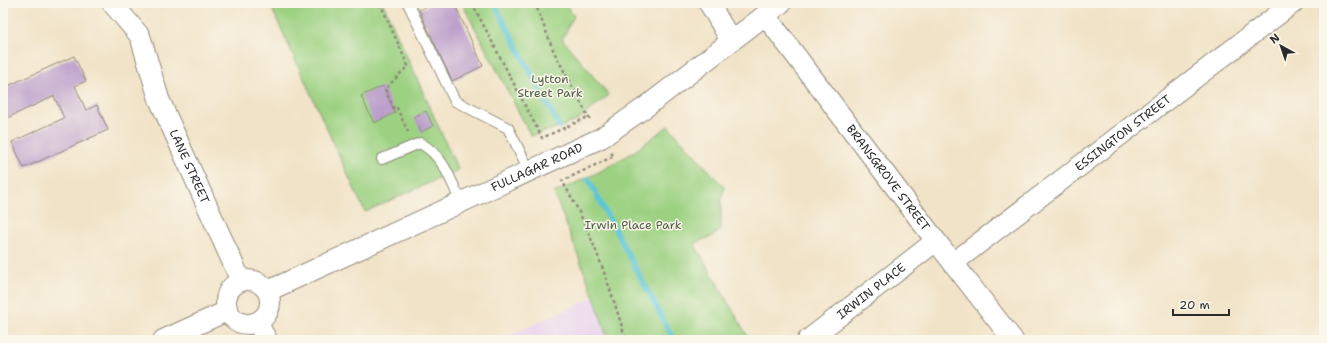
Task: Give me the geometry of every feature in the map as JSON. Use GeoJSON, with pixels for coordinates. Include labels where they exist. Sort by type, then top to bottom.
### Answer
{"type":"FeatureCollection","features":[{"type":"Feature","properties":{"kind":"street"},"geometry":{"type":"LineString","coordinates":[[105,3],[105,8],[110,16],[132,40],[144,49]]}},
{"type":"Feature","properties":{"kind":"street","name":"LANE STREET"},"geometry":{"type":"LineString","coordinates":[[112,3],[140,36],[159,99],[241,281]]}},
{"type":"Feature","properties":{"kind":"street"},"geometry":{"type":"LineString","coordinates":[[709,3],[731,41]]}},
{"type":"Feature","properties":{"kind":"street","name":"FULLAGAR ROAD"},"geometry":{"type":"LineString","coordinates":[[268,291],[530,172],[601,138],[647,106],[781,3]]}},
{"type":"Feature","properties":{"kind":"street","name":"ESSINGTON STREET"},"geometry":{"type":"LineString","coordinates":[[954,263],[1293,3]]}},
{"type":"Feature","properties":{"kind":"street","name":"BRANSGROVE STREET"},"geometry":{"type":"LineString","coordinates":[[765,15],[1013,340]]}},
{"type":"Feature","properties":{"kind":"street","name":"IRWIN PLACE"},"geometry":{"type":"LineString","coordinates":[[808,340],[936,241]]}},
{"type":"Feature","properties":{"kind":"street"},"geometry":{"type":"LineString","coordinates":[[241,281],[256,281],[268,291],[269,309],[264,317],[257,322],[243,324],[237,321],[227,311],[226,303],[230,289],[241,281]]}},
{"type":"Feature","properties":{"kind":"street"},"geometry":{"type":"LineString","coordinates":[[163,340],[227,311]]}},
{"type":"Feature","properties":{"kind":"street"},"geometry":{"type":"LineString","coordinates":[[257,322],[267,340]]}},
{"type":"Feature","properties":{"kind":"lane"},"geometry":{"type":"LineString","coordinates":[[408,3],[455,101],[508,128],[530,172]]}},
{"type":"Feature","properties":{"kind":"lane"},"geometry":{"type":"LineString","coordinates":[[382,159],[420,143],[432,149],[446,170],[461,203]]}},
{"type":"Feature","properties":{"kind":"path"},"geometry":{"type":"LineString","coordinates":[[380,3],[408,66],[385,89],[394,108],[397,108],[414,145]]}},
{"type":"Feature","properties":{"kind":"path"},"geometry":{"type":"LineString","coordinates":[[472,3],[542,138],[588,117]]}},
{"type":"Feature","properties":{"kind":"path"},"geometry":{"type":"LineString","coordinates":[[535,3],[554,52],[591,122]]}},
{"type":"Feature","properties":{"kind":"path"},"geometry":{"type":"LineString","coordinates":[[614,156],[562,181],[574,200],[612,292],[626,340]]}},
{"type":"Feature","properties":{"kind":"shaded area"},"geometry":{"type":"Polygon","coordinates":[[[594,297],[608,340],[499,340],[594,297]]]}},
{"type":"Feature","properties":{"kind":"green space"},"geometry":{"type":"Polygon","coordinates":[[[274,3],[383,3],[458,170],[365,212],[273,11],[274,3]]]}},
{"type":"Feature","properties":{"kind":"green space","name":"Lytton Street Park"},"geometry":{"type":"Polygon","coordinates":[[[462,3],[564,3],[574,16],[562,39],[609,95],[575,122],[531,136],[462,3]]]}},
{"type":"Feature","properties":{"kind":"green space","name":"Irwin Place Park"},"geometry":{"type":"Polygon","coordinates":[[[668,126],[724,187],[721,201],[721,229],[713,236],[694,243],[748,337],[765,340],[608,340],[594,297],[554,193],[599,172],[635,151],[668,126]]]}},
{"type":"Feature","properties":{"kind":"building"},"geometry":{"type":"Polygon","coordinates":[[[434,3],[454,3],[483,66],[452,81],[419,10],[434,3]]]}},
{"type":"Feature","properties":{"kind":"building"},"geometry":{"type":"Polygon","coordinates":[[[74,56],[86,81],[75,86],[86,110],[97,105],[108,130],[24,168],[12,142],[64,118],[54,96],[3,120],[3,88],[74,56]]]}},
{"type":"Feature","properties":{"kind":"building"},"geometry":{"type":"Polygon","coordinates":[[[383,86],[395,113],[374,123],[361,96],[383,86]]]}},
{"type":"Feature","properties":{"kind":"building"},"geometry":{"type":"Polygon","coordinates":[[[426,111],[433,126],[421,132],[414,117],[426,111]]]}},
{"type":"Feature","properties":{"kind":"waterway"},"geometry":{"type":"LineString","coordinates":[[494,3],[559,126]]}},
{"type":"Feature","properties":{"kind":"waterway"},"geometry":{"type":"LineString","coordinates":[[588,179],[674,340]]}}]}
